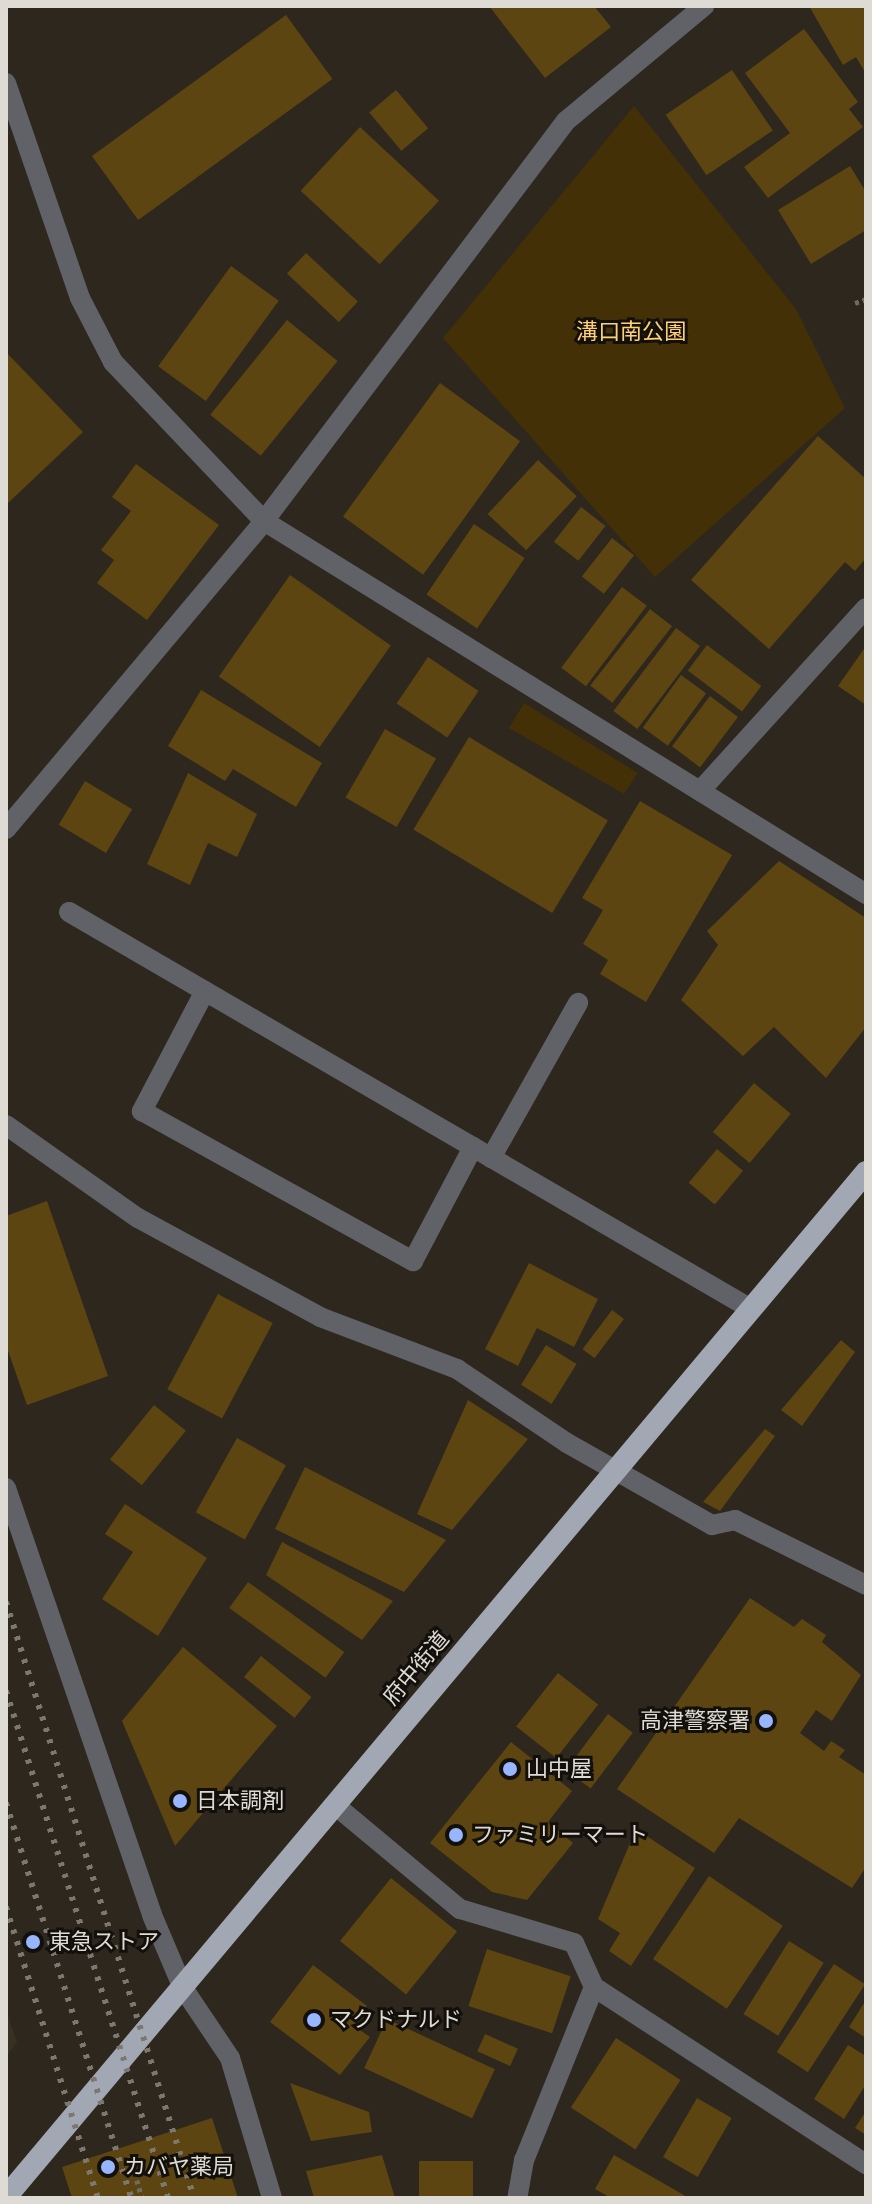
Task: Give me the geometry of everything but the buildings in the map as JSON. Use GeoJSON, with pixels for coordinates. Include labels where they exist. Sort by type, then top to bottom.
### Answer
{"type":"FeatureCollection","features":[{"type":"Feature","properties":{"kind":"highway","name":"府中街道"},"geometry":{"type":"LineString","coordinates":[[6,2197],[866,1172]]}},
{"type":"Feature","properties":{"kind":"street"},"geometry":{"type":"LineString","coordinates":[[6,829],[264,521],[566,121],[704,6]]}},
{"type":"Feature","properties":{"kind":"street"},"geometry":{"type":"LineString","coordinates":[[6,83],[80,298],[113,362],[264,521],[866,894]]}},
{"type":"Feature","properties":{"kind":"street"},"geometry":{"type":"LineString","coordinates":[[700,791],[866,608]]}},
{"type":"Feature","properties":{"kind":"street"},"geometry":{"type":"LineString","coordinates":[[69,912],[751,1309]]}},
{"type":"Feature","properties":{"kind":"street"},"geometry":{"type":"LineString","coordinates":[[205,991],[142,1111],[413,1261],[473,1147]]}},
{"type":"Feature","properties":{"kind":"street"},"geometry":{"type":"LineString","coordinates":[[491,1158],[578,1003]]}},
{"type":"Feature","properties":{"kind":"street"},"geometry":{"type":"LineString","coordinates":[[6,1125],[138,1218],[320,1317],[457,1369],[567,1443],[618,1467],[712,1525],[735,1520],[866,1585]]}},
{"type":"Feature","properties":{"kind":"street"},"geometry":{"type":"LineString","coordinates":[[6,1488],[183,1988],[230,2058],[272,2198]]}},
{"type":"Feature","properties":{"kind":"street"},"geometry":{"type":"LineString","coordinates":[[335,1805],[460,1909],[574,1943],[594,1987],[866,2164]]}},
{"type":"Feature","properties":{"kind":"street"},"geometry":{"type":"LineString","coordinates":[[517,2198],[524,2160],[594,1987]]}},
{"type":"Feature","properties":{"kind":"path"},"geometry":{"type":"LineString","coordinates":[[855,303],[866,299]]}},
{"type":"Feature","properties":{"kind":"path"},"geometry":{"type":"LineString","coordinates":[[130,2157],[142,2198]]}},
{"type":"Feature","properties":{"kind":"shaded area"},"geometry":{"type":"Polygon","coordinates":[[[6,2009],[17,2042],[6,2057],[6,2009]]]}},
{"type":"Feature","properties":{"kind":"green space","name":"溝口南公園"},"geometry":{"type":"Polygon","coordinates":[[[634,106],[796,309],[845,408],[655,577],[443,338],[634,106]]]}},
{"type":"Feature","properties":{"kind":"green space"},"geometry":{"type":"Polygon","coordinates":[[[524,703],[638,773],[624,794],[509,728],[524,703]]]}},
{"type":"Feature","properties":{"kind":"railway"},"geometry":{"type":"LineString","coordinates":[[6,1602],[194,2198]]}},
{"type":"Feature","properties":{"kind":"railway"},"geometry":{"type":"LineString","coordinates":[[6,1691],[168,2198]]}},
{"type":"Feature","properties":{"kind":"railway"},"geometry":{"type":"LineString","coordinates":[[6,1803],[131,2198]]}},
{"type":"Feature","properties":{"kind":"railway"},"geometry":{"type":"LineString","coordinates":[[6,1907],[98,2198]]}},
{"type":"Feature","properties":{"kind":"place","name":"高津警察署"},"geometry":{"type":"Point","coordinates":[766,1721]}},
{"type":"Feature","properties":{"kind":"place","name":"山中屋"},"geometry":{"type":"Point","coordinates":[510,1769]}},
{"type":"Feature","properties":{"kind":"place","name":"日本調剤"},"geometry":{"type":"Point","coordinates":[180,1801]}},
{"type":"Feature","properties":{"kind":"place","name":"ファミリーマート"},"geometry":{"type":"Point","coordinates":[456,1835]}},
{"type":"Feature","properties":{"kind":"place","name":"東急ストア"},"geometry":{"type":"Point","coordinates":[33,1942]}},
{"type":"Feature","properties":{"kind":"place","name":"マクドナルド"},"geometry":{"type":"Point","coordinates":[314,2020]}},
{"type":"Feature","properties":{"kind":"place","name":"カバヤ薬局"},"geometry":{"type":"Point","coordinates":[108,2167]}}]}
